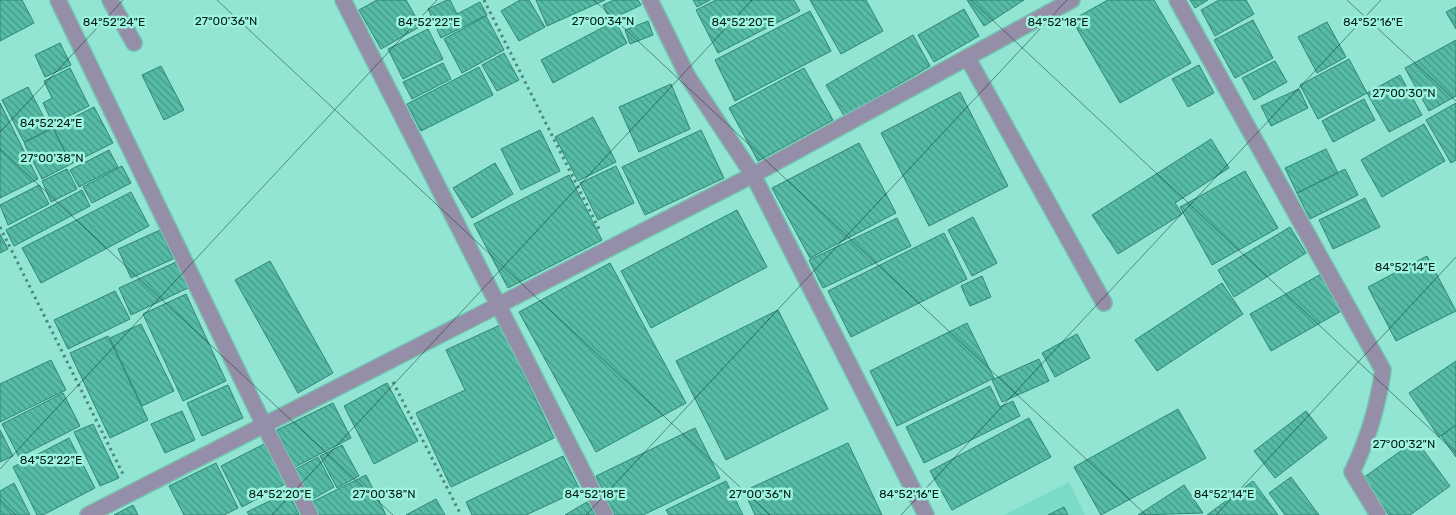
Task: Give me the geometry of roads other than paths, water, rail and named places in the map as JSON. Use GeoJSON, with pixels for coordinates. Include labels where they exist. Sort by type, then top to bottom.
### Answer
{"type":"FeatureCollection","features":[{"type":"Feature","properties":{"kind":"street"},"geometry":{"type":"LineString","coordinates":[[58,0],[264,425],[310,515]]}},
{"type":"Feature","properties":{"kind":"street"},"geometry":{"type":"LineString","coordinates":[[110,0],[134,43]]}},
{"type":"Feature","properties":{"kind":"street"},"geometry":{"type":"LineString","coordinates":[[343,0],[500,304],[606,515]]}},
{"type":"Feature","properties":{"kind":"street"},"geometry":{"type":"LineString","coordinates":[[650,0],[688,77],[753,175],[926,515]]}},
{"type":"Feature","properties":{"kind":"street"},"geometry":{"type":"LineString","coordinates":[[88,515],[500,304],[610,250],[753,175],[1072,0]]}},
{"type":"Feature","properties":{"kind":"street"},"geometry":{"type":"LineString","coordinates":[[1177,0],[1355,315],[1383,370],[1378,406],[1364,446],[1352,472],[1378,515]]}},
{"type":"Feature","properties":{"kind":"street"},"geometry":{"type":"LineString","coordinates":[[967,57],[1104,303]]}}]}
